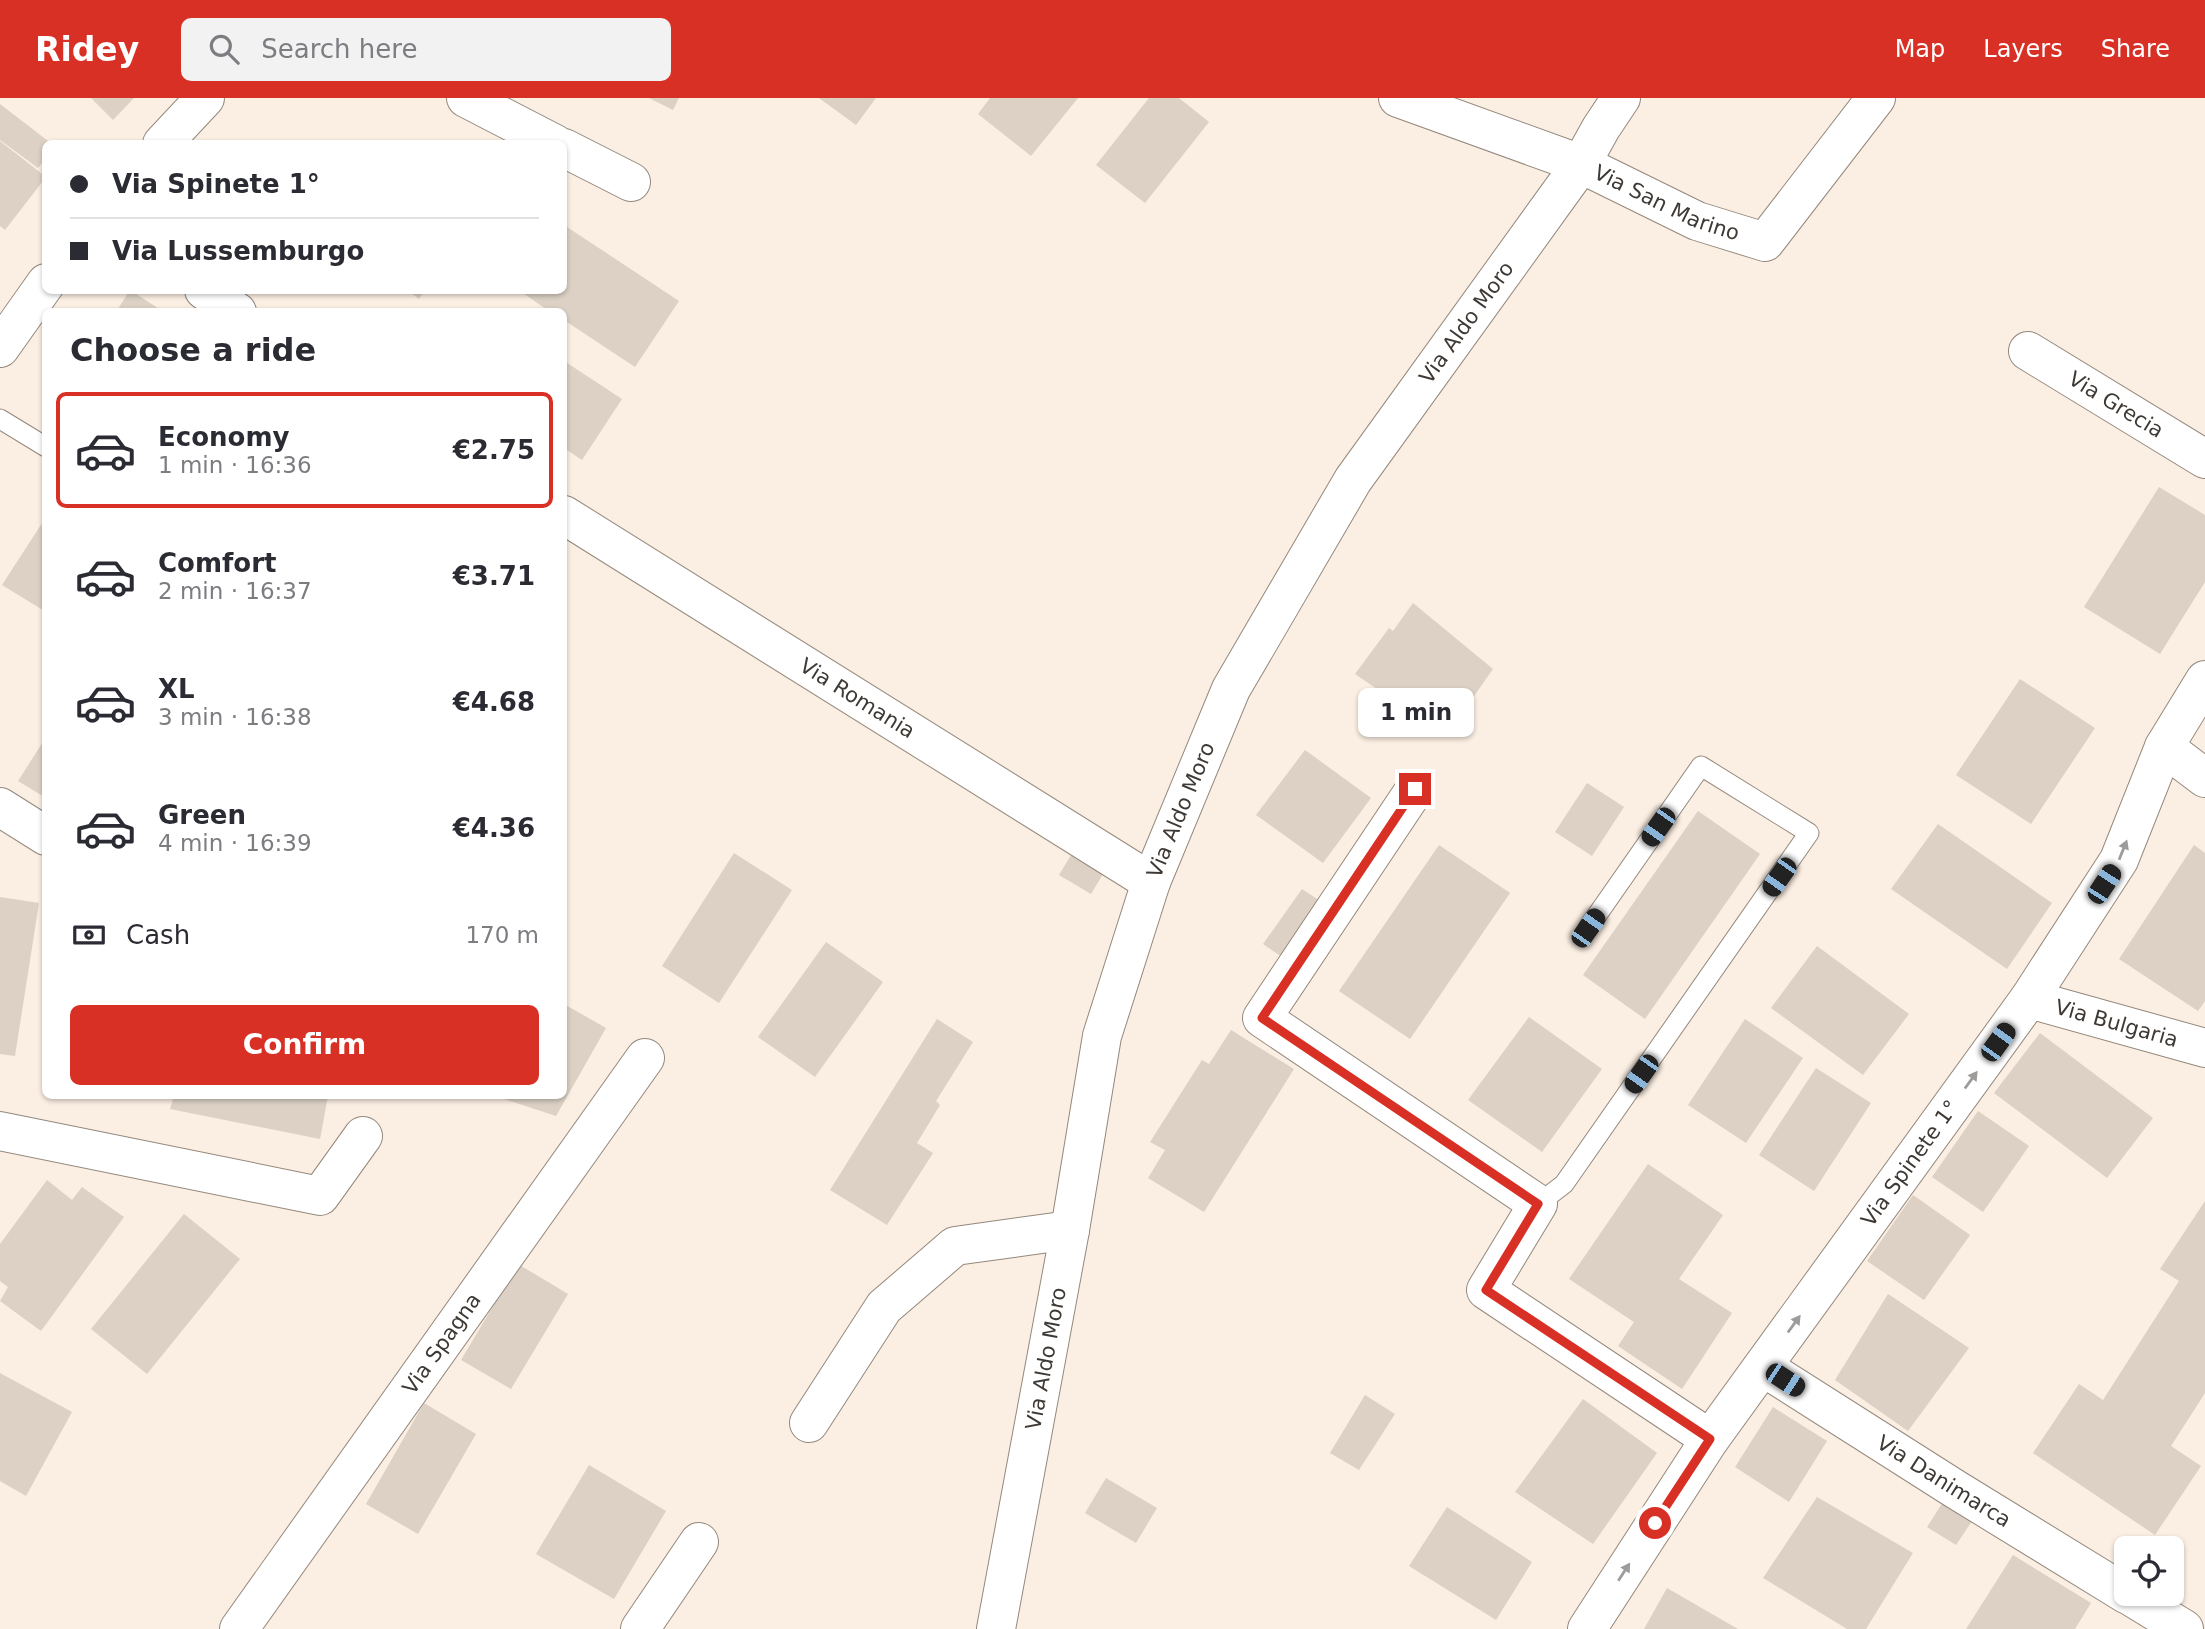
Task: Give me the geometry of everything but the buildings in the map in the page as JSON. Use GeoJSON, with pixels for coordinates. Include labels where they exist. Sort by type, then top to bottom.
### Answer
{"type":"FeatureCollection","features":[{"type":"Feature","properties":{"kind":"street"},"geometry":{"type":"LineString","coordinates":[[166,140],[205,98]]}},
{"type":"Feature","properties":{"kind":"street"},"geometry":{"type":"LineString","coordinates":[[466,98],[547,140]]}},
{"type":"Feature","properties":{"kind":"street","name":"Via San Marino"},"geometry":{"type":"LineString","coordinates":[[1398,98],[1581,164],[1697,221],[1765,242],[1876,98]]}},
{"type":"Feature","properties":{"kind":"street","name":"Via Aldo Moro"},"geometry":{"type":"LineString","coordinates":[[996,1629],[1070,1230],[1102,1036],[1151,882],[1231,689],[1353,480],[1581,164],[1621,98]]}},
{"type":"Feature","properties":{"kind":"street"},"geometry":{"type":"LineString","coordinates":[[567,150],[631,182]]}},
{"type":"Feature","properties":{"kind":"street"},"geometry":{"type":"LineString","coordinates":[[0,348],[42,289]]}},
{"type":"Feature","properties":{"kind":"street"},"geometry":{"type":"LineString","coordinates":[[210,294],[231,308]]}},
{"type":"Feature","properties":{"kind":"street","name":"Via Grecia"},"geometry":{"type":"LineString","coordinates":[[2028,351],[2205,459]]}},
{"type":"Feature","properties":{"kind":"street","name":"Via Romania"},"geometry":{"type":"LineString","coordinates":[[567,517],[1151,882]]}},
{"type":"Feature","properties":{"kind":"street","name":"Via Spinete 1°"},"geometry":{"type":"LineString","coordinates":[[1587,1629],[1710,1439],[2029,999],[2119,860],[2164,747],[2205,680]]}},
{"type":"Feature","properties":{"kind":"street"},"geometry":{"type":"LineString","coordinates":[[2164,747],[2205,778]]}},
{"type":"Feature","properties":{"kind":"street"},"geometry":{"type":"LineString","coordinates":[[1415,789],[1262,1018],[1538,1204],[1486,1290],[1710,1439]]}},
{"type":"Feature","properties":{"kind":"street"},"geometry":{"type":"LineString","coordinates":[[0,807],[42,833]]}},
{"type":"Feature","properties":{"kind":"street","name":"Via Bulgaria"},"geometry":{"type":"LineString","coordinates":[[2029,999],[2205,1048]]}},
{"type":"Feature","properties":{"kind":"street","name":"Via Spagna"},"geometry":{"type":"LineString","coordinates":[[239,1629],[645,1058]]}},
{"type":"Feature","properties":{"kind":"street"},"geometry":{"type":"LineString","coordinates":[[0,1132],[320,1196],[363,1136]]}},
{"type":"Feature","properties":{"kind":"street"},"geometry":{"type":"LineString","coordinates":[[809,1423],[884,1307],[955,1246],[1070,1230]]}},
{"type":"Feature","properties":{"kind":"street","name":"Via Danimarca"},"geometry":{"type":"LineString","coordinates":[[1763,1367],[2114,1587]]}},
{"type":"Feature","properties":{"kind":"street"},"geometry":{"type":"LineString","coordinates":[[640,1629],[699,1542]]}},
{"type":"Feature","properties":{"kind":"street","name":"Via Danimarca"},"geometry":{"type":"LineString","coordinates":[[2146,1606],[2183,1629]]}},
{"type":"Feature","properties":{"kind":"lane"},"geometry":{"type":"LineString","coordinates":[[0,419],[42,445]]}},
{"type":"Feature","properties":{"kind":"lane"},"geometry":{"type":"LineString","coordinates":[[1538,1204],[1564,1184],[1809,833],[1701,766],[1588,928]]}},
{"type":"Feature","properties":{"kind":"route"},"geometry":{"type":"LineString","coordinates":[[1415,789],[1262,1018],[1538,1204],[1486,1290],[1710,1439],[1655,1523]]}}]}
